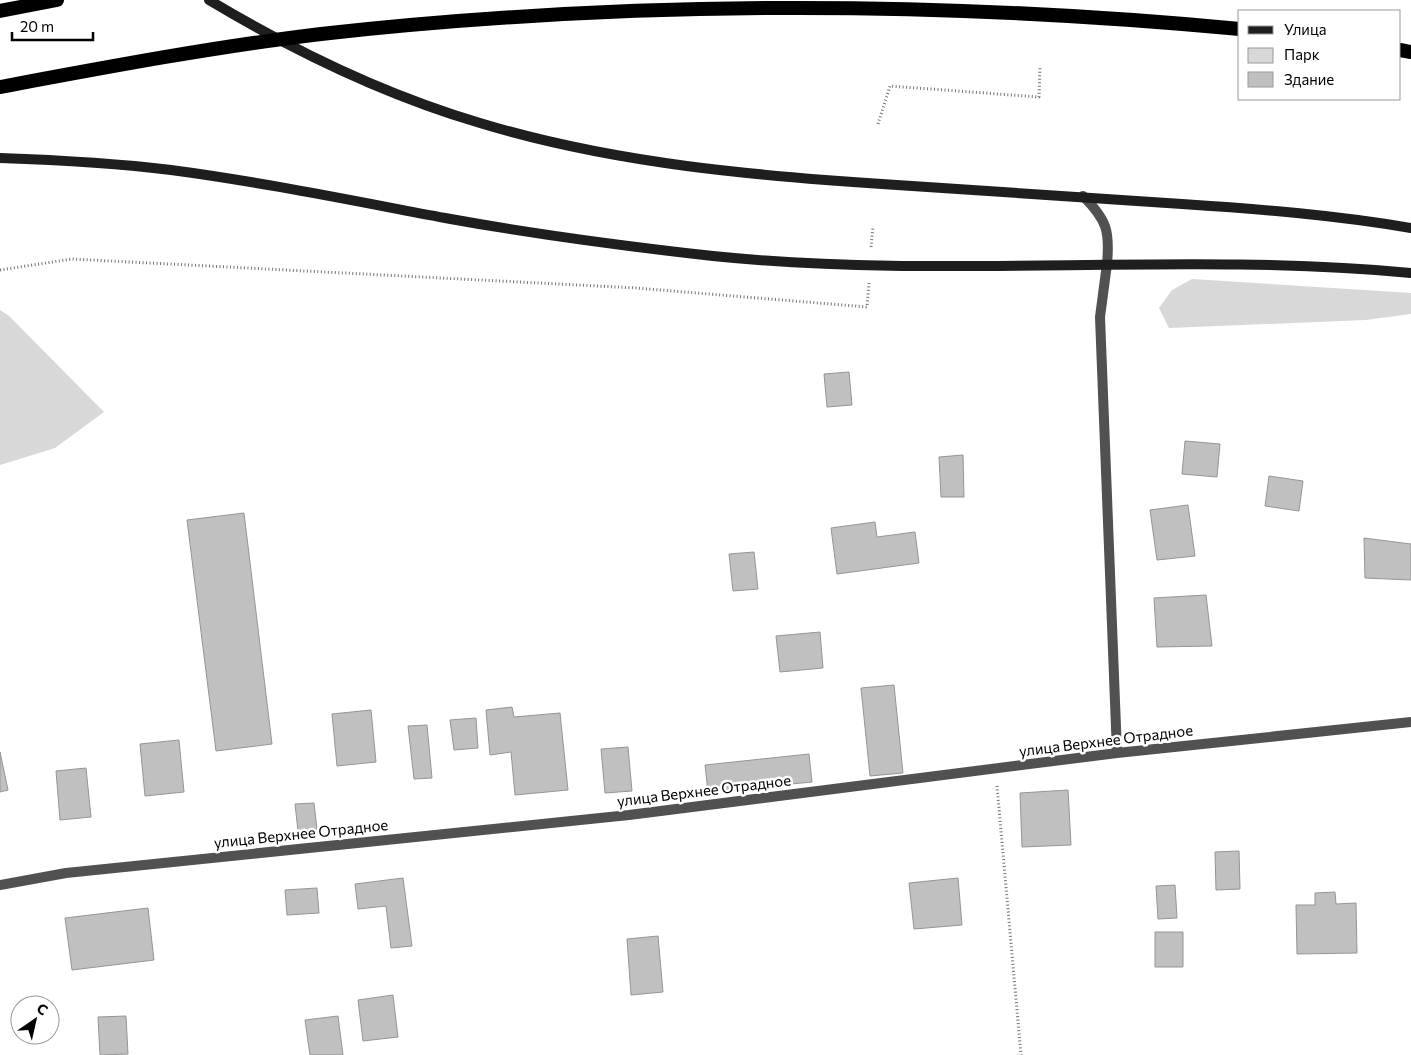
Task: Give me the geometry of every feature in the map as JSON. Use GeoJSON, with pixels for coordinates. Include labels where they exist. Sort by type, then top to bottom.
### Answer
{"type":"FeatureCollection","features":[{"type":"Feature","properties":{"kind":"highway"},"geometry":{"type":"LineString","coordinates":[[0,11],[57,0]]}},
{"type":"Feature","properties":{"kind":"highway"},"geometry":{"type":"LineString","coordinates":[[0,88],[202,51],[320,34],[448,21],[673,7],[789,4],[976,9],[1138,19],[1238,29]]}},
{"type":"Feature","properties":{"kind":"main road"},"geometry":{"type":"LineString","coordinates":[[209,0],[322,62],[399,95],[461,117],[562,144],[628,158],[728,172],[829,181],[1083,196],[1306,214],[1411,228]]}},
{"type":"Feature","properties":{"kind":"main road"},"geometry":{"type":"LineString","coordinates":[[0,158],[66,161],[170,170],[525,231],[716,256],[870,265],[1029,268],[1107,264],[1301,266],[1411,273]]}},
{"type":"Feature","properties":{"kind":"street"},"geometry":{"type":"LineString","coordinates":[[1083,196],[1098,211],[1107,226],[1109,243],[1100,317],[1117,753]]}},
{"type":"Feature","properties":{"kind":"street","name":"улица Верхнее Отрадное"},"geometry":{"type":"LineString","coordinates":[[0,885],[66,873],[630,815],[1117,753],[1411,722]]}},
{"type":"Feature","properties":{"kind":"path"},"geometry":{"type":"LineString","coordinates":[[878,124],[890,86],[1039,97],[1040,67]]}},
{"type":"Feature","properties":{"kind":"path"},"geometry":{"type":"LineString","coordinates":[[871,250],[873,226]]}},
{"type":"Feature","properties":{"kind":"path"},"geometry":{"type":"LineString","coordinates":[[0,270],[72,259],[626,288],[867,307],[870,276]]}},
{"type":"Feature","properties":{"kind":"path"},"geometry":{"type":"LineString","coordinates":[[995,770],[1021,1055]]}},
{"type":"Feature","properties":{"kind":"green space"},"geometry":{"type":"Polygon","coordinates":[[[1192,279],[1411,293],[1411,314],[1366,320],[1169,328],[1159,308],[1172,290],[1192,279]]]}},
{"type":"Feature","properties":{"kind":"green space"},"geometry":{"type":"Polygon","coordinates":[[[0,310],[8,315],[104,412],[55,448],[0,465],[0,310]]]}},
{"type":"Feature","properties":{"kind":"building"},"geometry":{"type":"Polygon","coordinates":[[[849,372],[852,405],[827,407],[824,374],[849,372]]]}},
{"type":"Feature","properties":{"kind":"building"},"geometry":{"type":"Polygon","coordinates":[[[1185,441],[1220,444],[1217,477],[1182,474],[1185,441]]]}},
{"type":"Feature","properties":{"kind":"building"},"geometry":{"type":"Polygon","coordinates":[[[963,455],[964,497],[941,497],[939,457],[963,455]]]}},
{"type":"Feature","properties":{"kind":"building"},"geometry":{"type":"Polygon","coordinates":[[[1269,476],[1303,481],[1299,511],[1265,506],[1269,476]]]}},
{"type":"Feature","properties":{"kind":"building"},"geometry":{"type":"Polygon","coordinates":[[[1188,505],[1195,556],[1157,560],[1150,510],[1188,505]]]}},
{"type":"Feature","properties":{"kind":"building"},"geometry":{"type":"Polygon","coordinates":[[[244,513],[272,744],[216,751],[187,520],[244,513]]]}},
{"type":"Feature","properties":{"kind":"building"},"geometry":{"type":"Polygon","coordinates":[[[875,522],[877,537],[915,532],[919,563],[837,574],[831,528],[875,522]]]}},
{"type":"Feature","properties":{"kind":"building"},"geometry":{"type":"Polygon","coordinates":[[[1364,538],[1411,544],[1411,580],[1365,578],[1364,538]]]}},
{"type":"Feature","properties":{"kind":"building"},"geometry":{"type":"Polygon","coordinates":[[[754,552],[758,589],[733,591],[729,554],[754,552]]]}},
{"type":"Feature","properties":{"kind":"building"},"geometry":{"type":"Polygon","coordinates":[[[1206,595],[1212,646],[1157,647],[1154,598],[1206,595]]]}},
{"type":"Feature","properties":{"kind":"building"},"geometry":{"type":"Polygon","coordinates":[[[820,632],[823,668],[780,672],[776,636],[820,632]]]}},
{"type":"Feature","properties":{"kind":"building"},"geometry":{"type":"Polygon","coordinates":[[[894,685],[903,773],[870,776],[861,688],[894,685]]]}},
{"type":"Feature","properties":{"kind":"building"},"geometry":{"type":"Polygon","coordinates":[[[512,707],[514,717],[560,713],[568,790],[515,795],[511,752],[490,755],[486,710],[512,707]]]}},
{"type":"Feature","properties":{"kind":"building"},"geometry":{"type":"Polygon","coordinates":[[[371,710],[376,762],[337,766],[332,714],[371,710]]]}},
{"type":"Feature","properties":{"kind":"building"},"geometry":{"type":"Polygon","coordinates":[[[476,718],[478,748],[454,750],[450,720],[476,718]]]}},
{"type":"Feature","properties":{"kind":"building"},"geometry":{"type":"Polygon","coordinates":[[[427,725],[432,778],[414,779],[408,726],[427,725]]]}},
{"type":"Feature","properties":{"kind":"building"},"geometry":{"type":"Polygon","coordinates":[[[179,740],[184,792],[145,796],[140,744],[179,740]]]}},
{"type":"Feature","properties":{"kind":"building"},"geometry":{"type":"Polygon","coordinates":[[[628,747],[632,791],[605,793],[601,749],[628,747]]]}},
{"type":"Feature","properties":{"kind":"building"},"geometry":{"type":"Polygon","coordinates":[[[0,752],[8,790],[0,792],[0,752]]]}},
{"type":"Feature","properties":{"kind":"building"},"geometry":{"type":"Polygon","coordinates":[[[809,754],[812,782],[708,792],[705,765],[809,754]]]}},
{"type":"Feature","properties":{"kind":"building"},"geometry":{"type":"Polygon","coordinates":[[[86,768],[91,817],[60,820],[56,771],[86,768]]]}},
{"type":"Feature","properties":{"kind":"building"},"geometry":{"type":"Polygon","coordinates":[[[1068,790],[1071,845],[1022,847],[1020,793],[1068,790]]]}},
{"type":"Feature","properties":{"kind":"building"},"geometry":{"type":"Polygon","coordinates":[[[314,803],[317,829],[298,831],[295,804],[314,803]]]}},
{"type":"Feature","properties":{"kind":"building"},"geometry":{"type":"Polygon","coordinates":[[[1239,851],[1240,889],[1216,890],[1215,852],[1239,851]]]}},
{"type":"Feature","properties":{"kind":"building"},"geometry":{"type":"Polygon","coordinates":[[[403,878],[412,946],[391,948],[386,906],[358,909],[355,884],[403,878]]]}},
{"type":"Feature","properties":{"kind":"building"},"geometry":{"type":"Polygon","coordinates":[[[958,878],[962,925],[914,929],[909,883],[958,878]]]}},
{"type":"Feature","properties":{"kind":"building"},"geometry":{"type":"Polygon","coordinates":[[[1175,885],[1177,918],[1158,919],[1156,886],[1175,885]]]}},
{"type":"Feature","properties":{"kind":"building"},"geometry":{"type":"Polygon","coordinates":[[[317,888],[319,913],[287,915],[285,890],[317,888]]]}},
{"type":"Feature","properties":{"kind":"building"},"geometry":{"type":"Polygon","coordinates":[[[1335,892],[1336,904],[1356,903],[1357,953],[1297,954],[1296,905],[1315,905],[1315,893],[1335,892]]]}},
{"type":"Feature","properties":{"kind":"building"},"geometry":{"type":"Polygon","coordinates":[[[148,908],[154,960],[72,970],[65,918],[148,908]]]}},
{"type":"Feature","properties":{"kind":"building"},"geometry":{"type":"Polygon","coordinates":[[[1155,932],[1183,932],[1183,967],[1155,967],[1155,932]]]}},
{"type":"Feature","properties":{"kind":"building"},"geometry":{"type":"Polygon","coordinates":[[[658,936],[663,992],[631,995],[627,939],[658,936]]]}},
{"type":"Feature","properties":{"kind":"building"},"geometry":{"type":"Polygon","coordinates":[[[393,995],[398,1037],[363,1041],[358,1000],[393,995]]]}},
{"type":"Feature","properties":{"kind":"building"},"geometry":{"type":"Polygon","coordinates":[[[126,1016],[128,1054],[100,1055],[98,1017],[126,1016]]]}},
{"type":"Feature","properties":{"kind":"building"},"geometry":{"type":"Polygon","coordinates":[[[338,1016],[343,1055],[310,1055],[305,1020],[338,1016]]]}}]}
